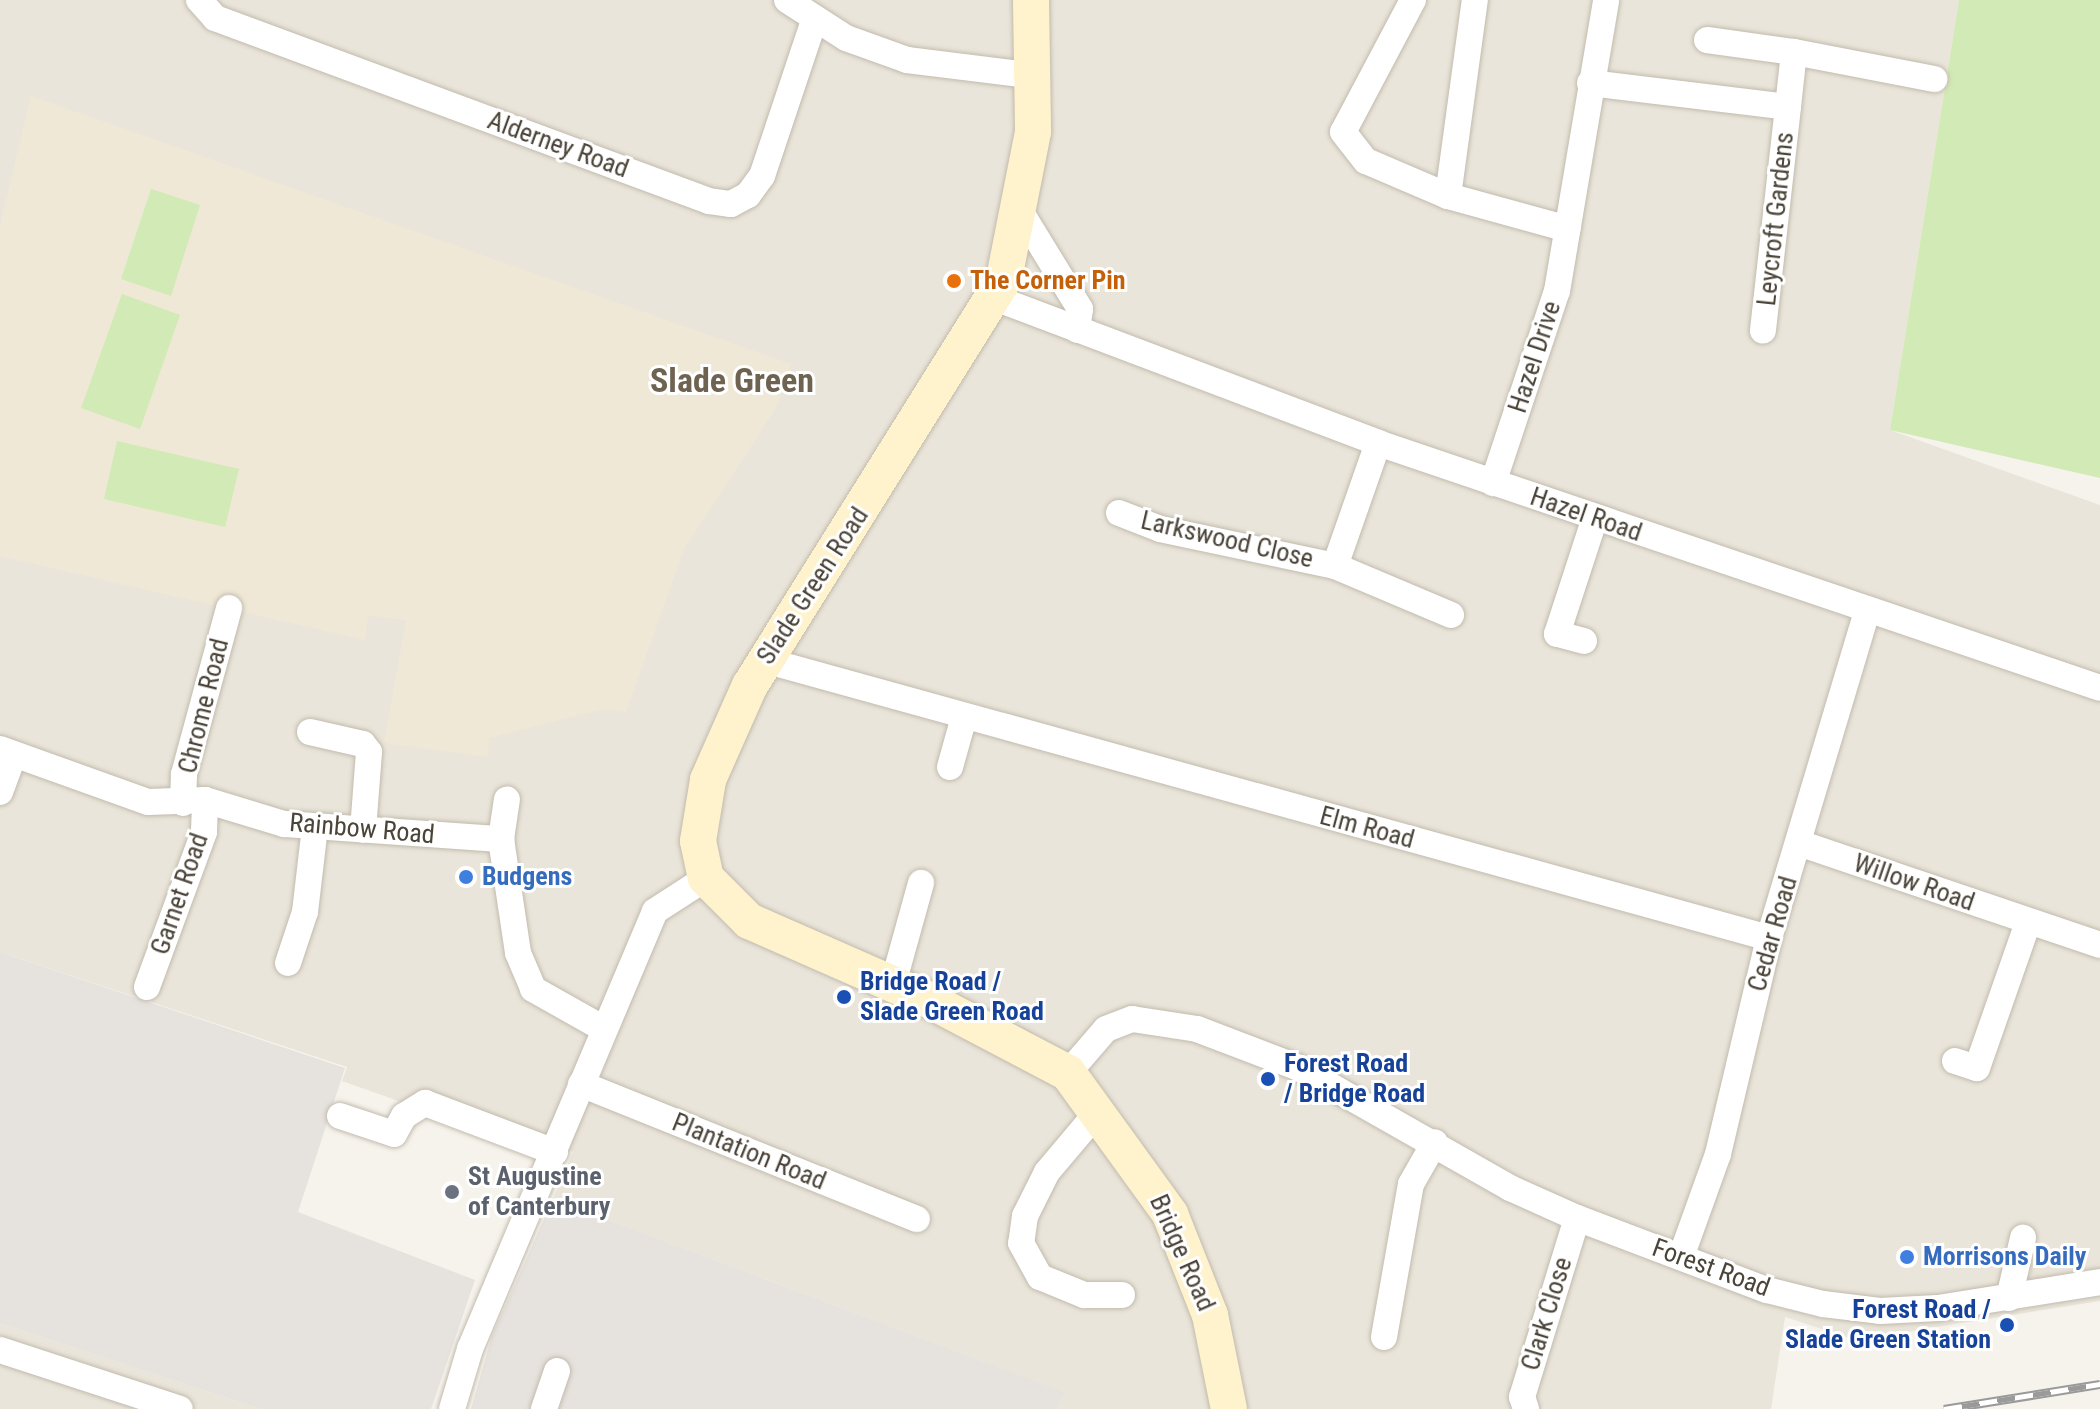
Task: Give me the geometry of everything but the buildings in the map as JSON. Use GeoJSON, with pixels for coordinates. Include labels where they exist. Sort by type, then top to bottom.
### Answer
{"type":"FeatureCollection","features":[{"type":"Feature","properties":{"kind":"street","name":"Alderney Road"},"geometry":{"type":"LineString","coordinates":[[199,0],[215,18],[709,201],[731,204],[748,195],[762,176],[814,21]]}},
{"type":"Feature","properties":{"kind":"street"},"geometry":{"type":"LineString","coordinates":[[787,0],[814,21],[907,60],[1035,76]]}},
{"type":"Feature","properties":{"kind":"street","name":"Slade Green Road"},"geometry":{"type":"LineString","coordinates":[[706,878],[697,833],[705,789],[764,660],[995,298],[1020,211],[1035,76],[1031,0]]}},
{"type":"Feature","properties":{"kind":"street"},"geometry":{"type":"LineString","coordinates":[[1413,0],[1343,132],[1366,161],[1448,196],[1568,229]]}},
{"type":"Feature","properties":{"kind":"street"},"geometry":{"type":"LineString","coordinates":[[1448,196],[1475,0]]}},
{"type":"Feature","properties":{"kind":"street","name":"Hazel Drive"},"geometry":{"type":"LineString","coordinates":[[1493,483],[1557,291],[1606,0]]}},
{"type":"Feature","properties":{"kind":"street"},"geometry":{"type":"LineString","coordinates":[[1707,40],[1794,52],[1934,79]]}},
{"type":"Feature","properties":{"kind":"street","name":"Leycroft Gardens"},"geometry":{"type":"LineString","coordinates":[[1763,331],[1794,52]]}},
{"type":"Feature","properties":{"kind":"street","name":"Leycroft Gardens"},"geometry":{"type":"LineString","coordinates":[[1590,83],[1788,107]]}},
{"type":"Feature","properties":{"kind":"street"},"geometry":{"type":"LineString","coordinates":[[1020,211],[1080,309],[1077,330]]}},
{"type":"Feature","properties":{"kind":"street","name":"Hazel Road"},"geometry":{"type":"LineString","coordinates":[[995,298],[1378,443],[2100,688]]}},
{"type":"Feature","properties":{"kind":"street","name":"Larkswood Close"},"geometry":{"type":"LineString","coordinates":[[1335,566],[1378,443]]}},
{"type":"Feature","properties":{"kind":"street","name":"Larkswood Close"},"geometry":{"type":"LineString","coordinates":[[1119,513],[1160,529],[1335,566],[1451,615]]}},
{"type":"Feature","properties":{"kind":"street"},"geometry":{"type":"LineString","coordinates":[[1584,641],[1557,634],[1595,518]]}},
{"type":"Feature","properties":{"kind":"street","name":"Chrome Road"},"geometry":{"type":"LineString","coordinates":[[194,802],[184,774],[229,608]]}},
{"type":"Feature","properties":{"kind":"street","name":"Cedar Road"},"geometry":{"type":"LineString","coordinates":[[1681,1257],[1718,1154],[1769,938],[1867,611]]}},
{"type":"Feature","properties":{"kind":"street","name":"Elm Road"},"geometry":{"type":"LineString","coordinates":[[764,660],[1769,938]]}},
{"type":"Feature","properties":{"kind":"street"},"geometry":{"type":"LineString","coordinates":[[950,767],[964,717]]}},
{"type":"Feature","properties":{"kind":"street"},"geometry":{"type":"LineString","coordinates":[[310,732],[363,744],[369,752],[363,830]]}},
{"type":"Feature","properties":{"kind":"street"},"geometry":{"type":"LineString","coordinates":[[0,792],[7,752]]}},
{"type":"Feature","properties":{"kind":"street","name":"Rainbow Road"},"geometry":{"type":"LineString","coordinates":[[7,752],[148,802],[194,802],[284,824],[501,839]]}},
{"type":"Feature","properties":{"kind":"street"},"geometry":{"type":"LineString","coordinates":[[507,799],[501,839],[518,953],[533,989],[604,1029]]}},
{"type":"Feature","properties":{"kind":"street","name":"Garnet Road"},"geometry":{"type":"LineString","coordinates":[[147,987],[204,832],[194,802]]}},
{"type":"Feature","properties":{"kind":"street"},"geometry":{"type":"LineString","coordinates":[[288,963],[305,912],[315,827]]}},
{"type":"Feature","properties":{"kind":"street","name":"Willow Road"},"geometry":{"type":"LineString","coordinates":[[1799,843],[2100,945]]}},
{"type":"Feature","properties":{"kind":"street"},"geometry":{"type":"LineString","coordinates":[[452,1409],[470,1349],[657,908],[706,878]]}},
{"type":"Feature","properties":{"kind":"street","name":"Bridge Road"},"geometry":{"type":"LineString","coordinates":[[706,878],[756,925],[893,984],[1068,1073],[1170,1214],[1210,1315],[1227,1395]]}},
{"type":"Feature","properties":{"kind":"street"},"geometry":{"type":"LineString","coordinates":[[893,984],[921,883]]}},
{"type":"Feature","properties":{"kind":"street"},"geometry":{"type":"LineString","coordinates":[[1976,1068],[2028,922]]}},
{"type":"Feature","properties":{"kind":"street","name":"Forest Road"},"geometry":{"type":"LineString","coordinates":[[1068,1073],[1106,1029],[1132,1019],[1161,1020],[1299,1068],[1435,1142],[1510,1188],[1577,1218],[1767,1290],[1880,1311],[2009,1298],[2100,1282]]}},
{"type":"Feature","properties":{"kind":"street","name":"Plantation Road"},"geometry":{"type":"LineString","coordinates":[[581,1084],[917,1219]]}},
{"type":"Feature","properties":{"kind":"street"},"geometry":{"type":"LineString","coordinates":[[340,1116],[394,1134],[404,1116],[425,1103],[555,1152]]}},
{"type":"Feature","properties":{"kind":"street"},"geometry":{"type":"LineString","coordinates":[[1096,1114],[1047,1172],[1025,1216],[1021,1243],[1040,1277],[1084,1295],[1122,1295]]}},
{"type":"Feature","properties":{"kind":"street"},"geometry":{"type":"LineString","coordinates":[[1384,1337],[1405,1208],[1435,1142]]}},
{"type":"Feature","properties":{"kind":"street","name":"Clark Close"},"geometry":{"type":"LineString","coordinates":[[1526,1409],[1522,1397],[1577,1218]]}},
{"type":"Feature","properties":{"kind":"street"},"geometry":{"type":"LineString","coordinates":[[2009,1298],[2023,1238]]}},
{"type":"Feature","properties":{"kind":"street"},"geometry":{"type":"LineString","coordinates":[[2,1356],[180,1409]]}},
{"type":"Feature","properties":{"kind":"street"},"geometry":{"type":"LineString","coordinates":[[544,1409],[557,1371]]}},
{"type":"Feature","properties":{"kind":"shaded area"},"geometry":{"type":"Polygon","coordinates":[[[0,0],[1959,0],[1890,430],[2100,505],[2100,1301],[1856,1340],[1785,1317],[1771,1409],[1057,1409],[1063,1392],[553,1199],[573,1152],[422,1102],[404,1103],[342,1081],[347,1067],[0,952],[0,0]]]}},
{"type":"Feature","properties":{"kind":"shaded area"},"geometry":{"type":"Polygon","coordinates":[[[31,96],[791,364],[776,408],[684,549],[626,712],[603,709],[489,738],[488,757],[384,743],[406,620],[368,616],[365,640],[0,556],[0,226],[31,96]]]}},
{"type":"Feature","properties":{"kind":"shaded area"},"geometry":{"type":"Polygon","coordinates":[[[0,952],[345,1068],[298,1212],[475,1280],[431,1409],[260,1409],[0,1323],[0,952]]]}},
{"type":"Feature","properties":{"kind":"shaded area"},"geometry":{"type":"Polygon","coordinates":[[[553,1199],[1064,1392],[1057,1409],[471,1409],[492,1336],[553,1199]]]}},
{"type":"Feature","properties":{"kind":"shaded area"},"geometry":{"type":"Polygon","coordinates":[[[0,1323],[260,1409],[0,1409],[0,1323]]]}},
{"type":"Feature","properties":{"kind":"green space"},"geometry":{"type":"Polygon","coordinates":[[[1959,0],[2100,0],[2100,478],[1890,430],[1959,0]]]}},
{"type":"Feature","properties":{"kind":"green space"},"geometry":{"type":"Polygon","coordinates":[[[151,189],[200,205],[171,296],[121,279],[151,189]]]}},
{"type":"Feature","properties":{"kind":"green space"},"geometry":{"type":"Polygon","coordinates":[[[122,294],[180,315],[140,429],[81,408],[122,294]]]}},
{"type":"Feature","properties":{"kind":"green space"},"geometry":{"type":"Polygon","coordinates":[[[117,441],[239,469],[225,527],[104,499],[117,441]]]}},
{"type":"Feature","properties":{"kind":"railway"},"geometry":{"type":"LineString","coordinates":[[1944,1409],[2100,1384]]}},
{"type":"Feature","properties":{"kind":"place","name":"The Corner Pin"},"geometry":{"type":"Point","coordinates":[954,281]}},
{"type":"Feature","properties":{"kind":"place","name":"Budgens"},"geometry":{"type":"Point","coordinates":[466,877]}},
{"type":"Feature","properties":{"kind":"place","name":"Bridge Road / Slade Green Road"},"geometry":{"type":"Point","coordinates":[844,997]}},
{"type":"Feature","properties":{"kind":"place","name":"Forest Road / Bridge Road"},"geometry":{"type":"Point","coordinates":[1268,1079]}},
{"type":"Feature","properties":{"kind":"place","name":"St Augustine of Canterbury"},"geometry":{"type":"Point","coordinates":[452,1192]}},
{"type":"Feature","properties":{"kind":"place","name":"Morrisons Daily"},"geometry":{"type":"Point","coordinates":[1907,1257]}},
{"type":"Feature","properties":{"kind":"place","name":"Forest Road / Slade Green Station"},"geometry":{"type":"Point","coordinates":[2007,1325]}},
{"type":"Feature","properties":{"kind":"district","name":"Slade Green"},"geometry":{"type":"Point","coordinates":[732,381]}}]}
